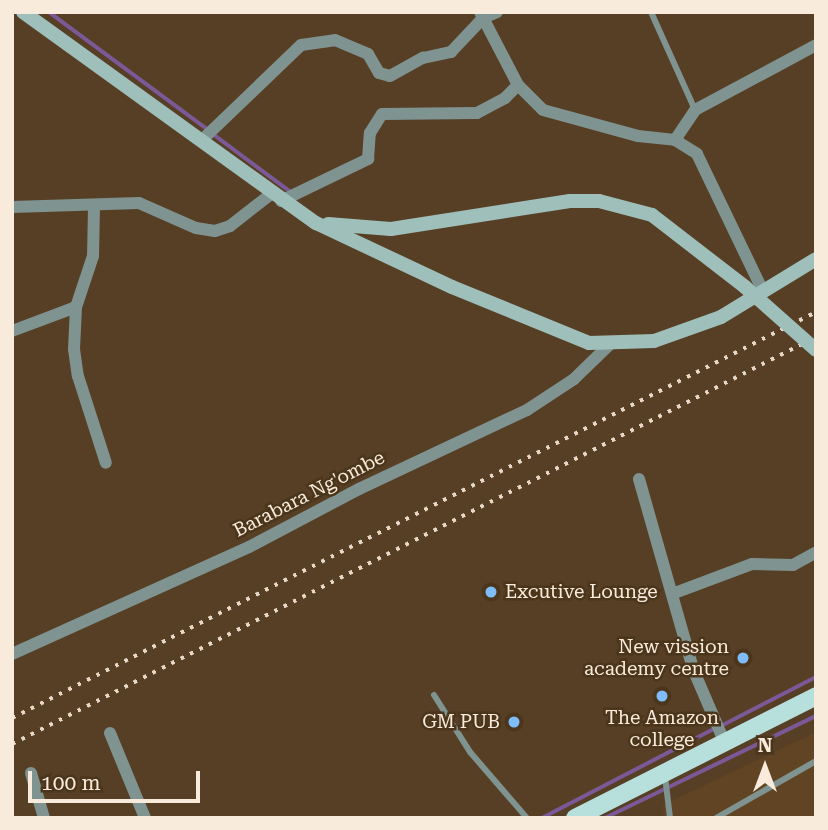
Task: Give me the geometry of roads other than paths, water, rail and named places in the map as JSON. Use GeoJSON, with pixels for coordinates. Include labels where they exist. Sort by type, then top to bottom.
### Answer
{"type":"FeatureCollection","features":[{"type":"Feature","properties":{"kind":"main road"},"geometry":{"type":"LineString","coordinates":[[23,12],[202,140],[276,198],[316,223],[452,287],[589,343],[609,345],[654,341],[722,317],[762,289],[816,258]]}},
{"type":"Feature","properties":{"kind":"main road"},"geometry":{"type":"LineString","coordinates":[[316,223],[391,229],[570,201],[599,201],[661,221],[745,287],[816,350]]}},
{"type":"Feature","properties":{"kind":"main road"},"geometry":{"type":"LineString","coordinates":[[575,818],[664,770],[816,696]]}},
{"type":"Feature","properties":{"kind":"street"},"geometry":{"type":"LineString","coordinates":[[202,140],[301,45],[335,40],[368,54],[379,73],[390,76],[423,58],[451,52],[482,15],[497,12]]}},
{"type":"Feature","properties":{"kind":"street"},"geometry":{"type":"LineString","coordinates":[[482,15],[518,85],[543,110],[566,120],[675,140],[697,154],[708,168],[762,289]]}},
{"type":"Feature","properties":{"kind":"street"},"geometry":{"type":"LineString","coordinates":[[675,140],[695,110],[816,45]]}},
{"type":"Feature","properties":{"kind":"street"},"geometry":{"type":"LineString","coordinates":[[12,206],[139,203],[196,228],[215,231],[230,226],[276,198],[368,159],[373,122],[382,114],[477,113],[505,98],[518,85]]}},
{"type":"Feature","properties":{"kind":"street"},"geometry":{"type":"LineString","coordinates":[[94,206],[91,269],[76,307],[75,363],[106,463]]}},
{"type":"Feature","properties":{"kind":"street"},"geometry":{"type":"LineString","coordinates":[[12,331],[76,307]]}},
{"type":"Feature","properties":{"kind":"street","name":"Barabara Ng'ombe"},"geometry":{"type":"LineString","coordinates":[[12,654],[249,547],[359,489],[527,411],[574,379],[609,345]]}},
{"type":"Feature","properties":{"kind":"street"},"geometry":{"type":"LineString","coordinates":[[639,479],[693,669],[724,741]]}},
{"type":"Feature","properties":{"kind":"street"},"geometry":{"type":"LineString","coordinates":[[672,594],[752,564],[793,565],[816,552]]}},
{"type":"Feature","properties":{"kind":"street"},"geometry":{"type":"LineString","coordinates":[[110,733],[145,818]]}},
{"type":"Feature","properties":{"kind":"street"},"geometry":{"type":"LineString","coordinates":[[31,773],[44,818]]}},
{"type":"Feature","properties":{"kind":"lane"},"geometry":{"type":"LineString","coordinates":[[651,12],[695,110]]}},
{"type":"Feature","properties":{"kind":"lane"},"geometry":{"type":"LineString","coordinates":[[434,695],[470,752],[527,818]]}},
{"type":"Feature","properties":{"kind":"lane"},"geometry":{"type":"LineString","coordinates":[[716,818],[784,775],[816,761]]}},
{"type":"Feature","properties":{"kind":"lane"},"geometry":{"type":"LineString","coordinates":[[664,770],[670,818]]}},
{"type":"Feature","properties":{"kind":"waterway"},"geometry":{"type":"LineString","coordinates":[[49,12],[207,129]]}},
{"type":"Feature","properties":{"kind":"waterway"},"geometry":{"type":"LineString","coordinates":[[213,134],[291,192]]}},
{"type":"Feature","properties":{"kind":"waterway"},"geometry":{"type":"LineString","coordinates":[[721,726],[816,677]]}},
{"type":"Feature","properties":{"kind":"waterway"},"geometry":{"type":"LineString","coordinates":[[605,818],[816,716]]}},
{"type":"Feature","properties":{"kind":"waterway"},"geometry":{"type":"LineString","coordinates":[[542,818],[714,729]]}},
{"type":"Feature","properties":{"kind":"railway"},"geometry":{"type":"LineString","coordinates":[[12,718],[816,312]]}},
{"type":"Feature","properties":{"kind":"railway"},"geometry":{"type":"LineString","coordinates":[[12,744],[816,337]]}},
{"type":"Feature","properties":{"kind":"place","name":"Excutive Lounge"},"geometry":{"type":"Point","coordinates":[491,592]}},
{"type":"Feature","properties":{"kind":"place","name":"New vission academy centre"},"geometry":{"type":"Point","coordinates":[743,658]}},
{"type":"Feature","properties":{"kind":"place","name":"The Amazon college"},"geometry":{"type":"Point","coordinates":[662,696]}},
{"type":"Feature","properties":{"kind":"place","name":"GM PUB"},"geometry":{"type":"Point","coordinates":[514,722]}}]}
